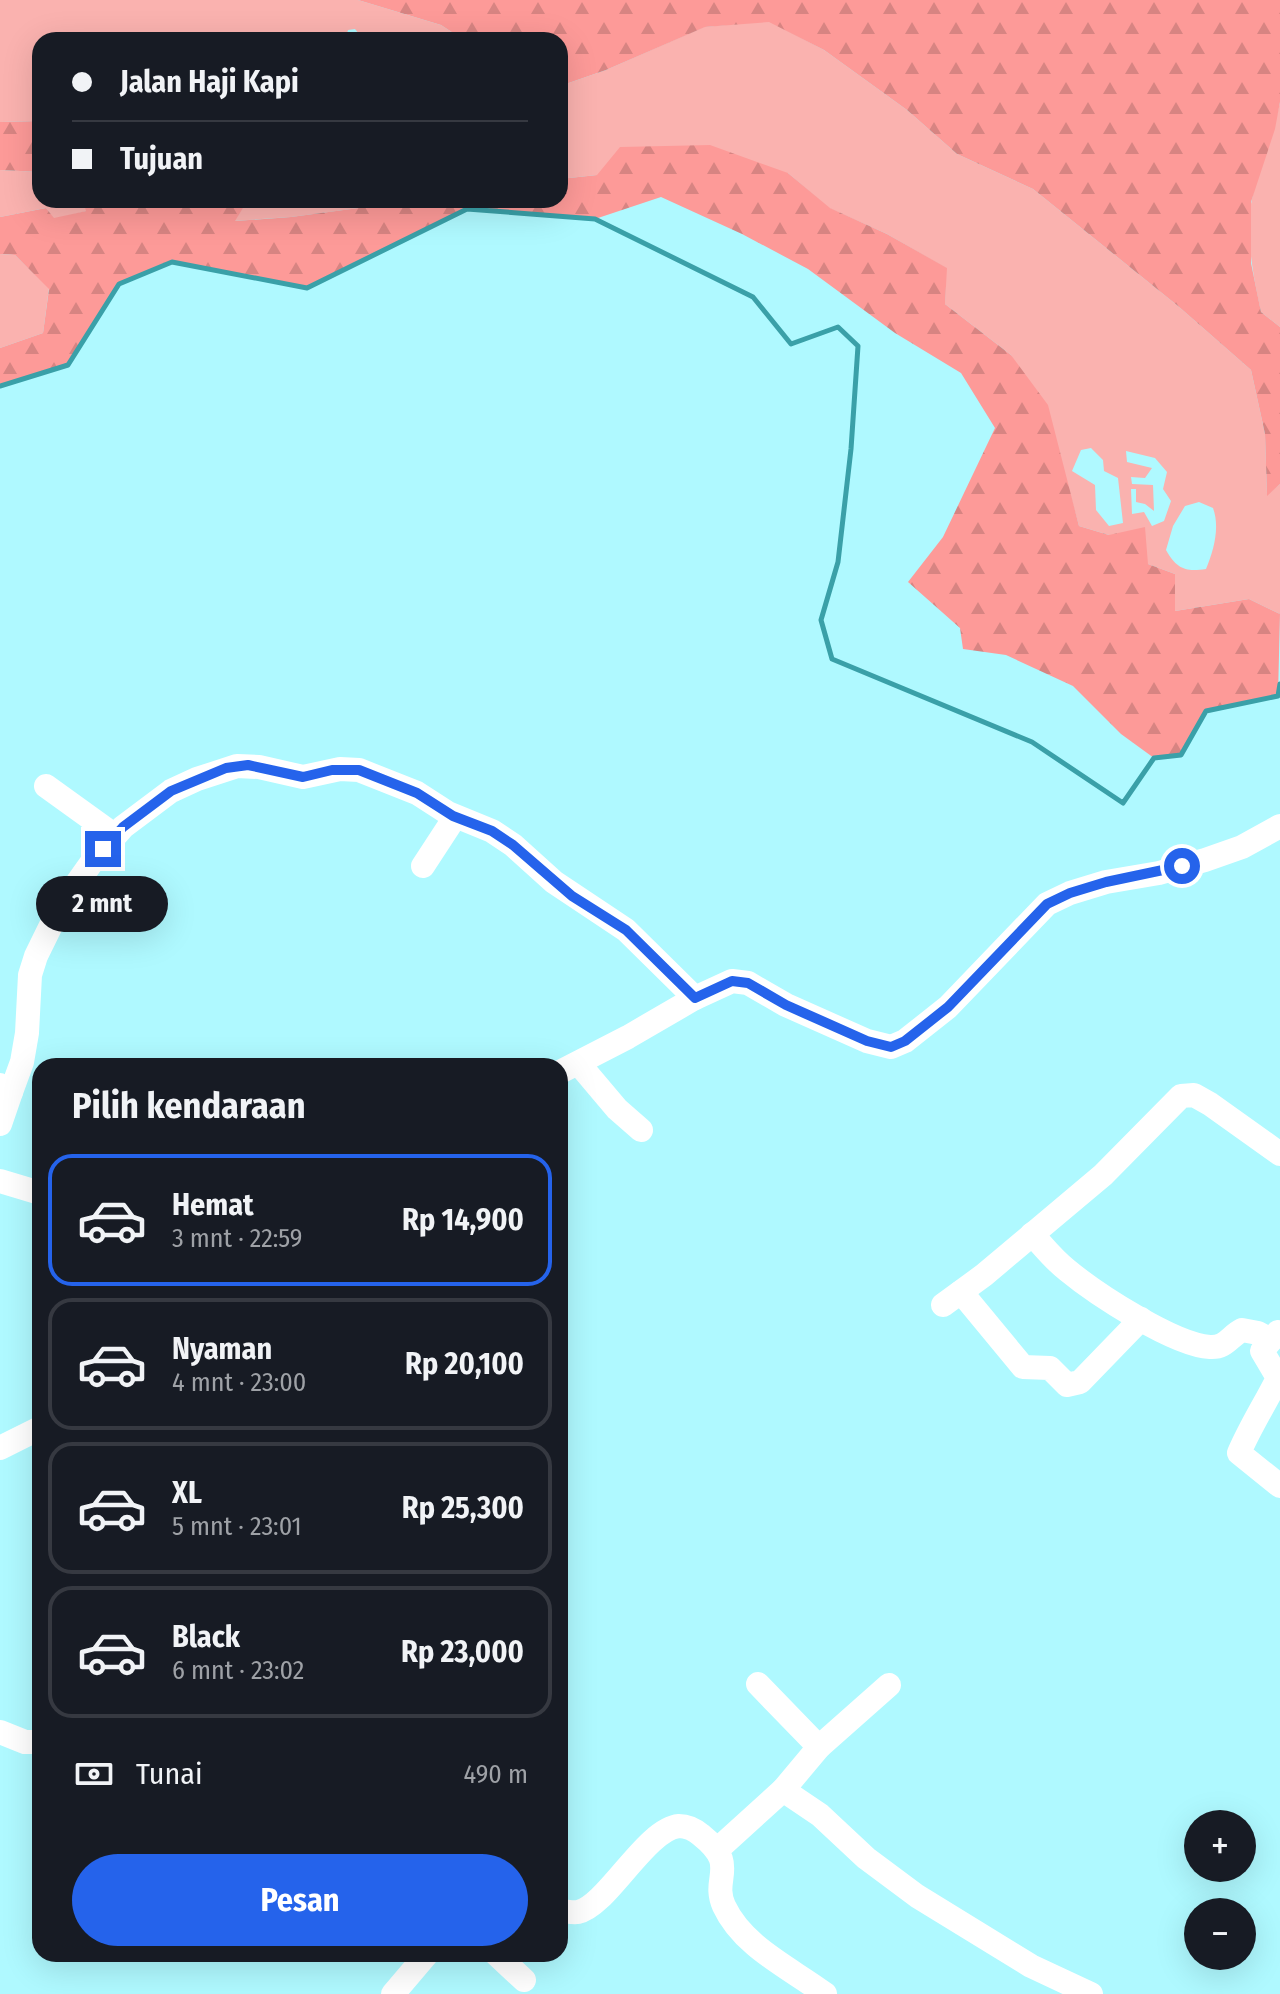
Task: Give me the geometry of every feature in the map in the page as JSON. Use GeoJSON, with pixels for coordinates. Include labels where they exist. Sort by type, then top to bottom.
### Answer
{"type":"FeatureCollection","features":[{"type":"Feature","properties":{"kind":"street"},"geometry":{"type":"LineString","coordinates":[[0,1124],[5,1088],[22,1062],[30,975],[60,907],[114,835],[171,791],[226,768],[248,765],[303,777],[332,770],[359,770],[417,793],[455,817],[492,831],[513,845],[572,896],[626,930],[695,998]]}},
{"type":"Feature","properties":{"kind":"street"},"geometry":{"type":"LineString","coordinates":[[46,786],[114,835]]}},
{"type":"Feature","properties":{"kind":"street"},"geometry":{"type":"LineString","coordinates":[[423,866],[455,817]]}},
{"type":"Feature","properties":{"kind":"street"},"geometry":{"type":"LineString","coordinates":[[641,1130],[570,1068],[695,998],[732,981],[748,983],[786,1005],[867,1041],[891,1047],[905,1041],[948,1007],[1047,904],[1106,882],[1159,873],[1217,856],[1242,847],[1280,826]]}},
{"type":"Feature","properties":{"kind":"street"},"geometry":{"type":"LineString","coordinates":[[1141,1319],[1080,1382],[1067,1385],[1050,1368],[1031,1369],[1017,1361],[952,1299],[1103,1175],[1181,1096],[1194,1095],[1210,1104],[1280,1154]]}},
{"type":"Feature","properties":{"kind":"street"},"geometry":{"type":"LineString","coordinates":[[0,1181],[32,1191]]}},
{"type":"Feature","properties":{"kind":"street"},"geometry":{"type":"LineString","coordinates":[[1032,1234],[1066,1269],[1141,1319],[1180,1337],[1210,1347],[1224,1345],[1242,1330],[1275,1335]]}},
{"type":"Feature","properties":{"kind":"street"},"geometry":{"type":"LineString","coordinates":[[1275,1335],[1262,1351],[1278,1378],[1239,1453],[1280,1486]]}},
{"type":"Feature","properties":{"kind":"street"},"geometry":{"type":"LineString","coordinates":[[1,1445],[32,1431]]}},
{"type":"Feature","properties":{"kind":"street"},"geometry":{"type":"LineString","coordinates":[[758,1684],[819,1747]]}},
{"type":"Feature","properties":{"kind":"street"},"geometry":{"type":"LineString","coordinates":[[718,1849],[783,1790],[819,1747],[889,1685]]}},
{"type":"Feature","properties":{"kind":"street"},"geometry":{"type":"LineString","coordinates":[[0,1732],[32,1742]]}},
{"type":"Feature","properties":{"kind":"street"},"geometry":{"type":"LineString","coordinates":[[783,1790],[820,1815],[866,1858],[917,1896],[1031,1966],[1091,1994]]}},
{"type":"Feature","properties":{"kind":"street"},"geometry":{"type":"LineString","coordinates":[[568,1911],[579,1912],[594,1903],[636,1857],[670,1827],[685,1826],[698,1832],[718,1849],[723,1865],[723,1904],[748,1938],[792,1985],[825,1994]]}},
{"type":"Feature","properties":{"kind":"street"},"geometry":{"type":"LineString","coordinates":[[393,1994],[420,1962]]}},
{"type":"Feature","properties":{"kind":"street"},"geometry":{"type":"LineString","coordinates":[[505,1962],[524,1980]]}},
{"type":"Feature","properties":{"kind":"shaded area"},"geometry":{"type":"Polygon","coordinates":[[[0,0],[358,0],[441,25],[452,32],[357,32],[355,29],[347,32],[32,32],[32,121],[0,122],[0,0]]]}},
{"type":"Feature","properties":{"kind":"shaded area"},"geometry":{"type":"Polygon","coordinates":[[[769,21],[824,50],[907,110],[957,154],[1033,189],[1178,306],[1251,370],[1265,434],[1267,495],[1280,484],[1280,614],[1249,599],[1175,611],[1175,574],[1148,564],[1109,535],[1079,526],[1064,472],[1011,355],[945,304],[946,268],[887,234],[829,208],[788,173],[597,175],[568,178],[568,83],[704,27],[769,21]],[[1091,448],[1081,450],[1072,471],[1095,485],[1096,510],[1109,526],[1123,523],[1118,478],[1104,471],[1103,460],[1091,448]],[[1126,451],[1127,462],[1152,468],[1145,478],[1131,477],[1132,484],[1153,485],[1154,511],[1136,502],[1136,489],[1131,489],[1132,514],[1144,512],[1152,526],[1164,521],[1171,501],[1163,489],[1167,472],[1155,458],[1126,451]],[[1199,502],[1185,506],[1173,526],[1166,550],[1182,568],[1192,570],[1206,569],[1215,538],[1213,508],[1199,502]]]}},
{"type":"Feature","properties":{"kind":"shaded area"},"geometry":{"type":"Polygon","coordinates":[[[1280,102],[1280,327],[1261,312],[1249,226],[1255,187],[1280,102]]]}},
{"type":"Feature","properties":{"kind":"shaded area"},"geometry":{"type":"Polygon","coordinates":[[[0,170],[32,172],[32,208],[46,208],[0,217],[0,170]]]}},
{"type":"Feature","properties":{"kind":"shaded area"},"geometry":{"type":"Polygon","coordinates":[[[46,208],[86,208],[87,211],[54,219],[46,208]]]}},
{"type":"Feature","properties":{"kind":"shaded area"},"geometry":{"type":"Polygon","coordinates":[[[243,208],[359,208],[291,217],[234,221],[243,208]]]}},
{"type":"Feature","properties":{"kind":"shaded area"},"geometry":{"type":"Polygon","coordinates":[[[0,254],[15,255],[49,288],[43,333],[0,348],[0,254]]]}},
{"type":"Feature","properties":{"kind":"green space"},"geometry":{"type":"Polygon","coordinates":[[[358,0],[1280,0],[1280,102],[1275,129],[1251,202],[1251,263],[1261,312],[1280,327],[1280,484],[1267,496],[1265,434],[1251,370],[1178,306],[1033,189],[957,154],[907,110],[824,50],[769,22],[705,27],[568,83],[568,32],[452,32],[441,25],[358,0]]]}},
{"type":"Feature","properties":{"kind":"green space"},"geometry":{"type":"Polygon","coordinates":[[[32,121],[32,172],[0,170],[0,122],[32,121]]]}},
{"type":"Feature","properties":{"kind":"green space"},"geometry":{"type":"Polygon","coordinates":[[[710,145],[788,173],[830,208],[887,234],[947,268],[945,304],[1011,355],[1048,405],[1079,526],[1109,535],[1145,527],[1148,564],[1175,574],[1175,611],[1249,599],[1280,614],[1278,696],[1206,711],[1181,755],[1154,758],[1121,734],[1073,686],[1006,655],[963,649],[960,628],[908,582],[943,537],[995,428],[961,373],[895,333],[808,269],[742,234],[661,197],[595,219],[467,209],[307,288],[172,262],[118,284],[68,365],[0,386],[0,348],[43,333],[49,289],[15,255],[0,254],[0,217],[46,208],[54,218],[86,211],[85,208],[243,208],[235,221],[358,208],[568,208],[568,178],[597,175],[620,147],[710,145]]]}},
{"type":"Feature","properties":{"kind":"waterway"},"geometry":{"type":"LineString","coordinates":[[0,386],[68,365],[119,284],[172,262],[307,288],[467,209],[595,219],[753,297],[791,344],[838,327],[858,346],[851,449],[838,562],[821,620],[832,659],[1032,742],[1123,803],[1154,758],[1181,755],[1206,711],[1278,696],[1280,684]]}},
{"type":"Feature","properties":{"kind":"route"},"geometry":{"type":"LineString","coordinates":[[103,849],[123,827],[171,791],[226,768],[248,765],[303,777],[347,768],[359,770],[417,793],[453,816],[492,831],[513,845],[572,896],[626,930],[695,998],[732,981],[748,983],[786,1005],[867,1041],[891,1047],[905,1041],[948,1007],[1047,904],[1106,882],[1182,866]]}}]}
